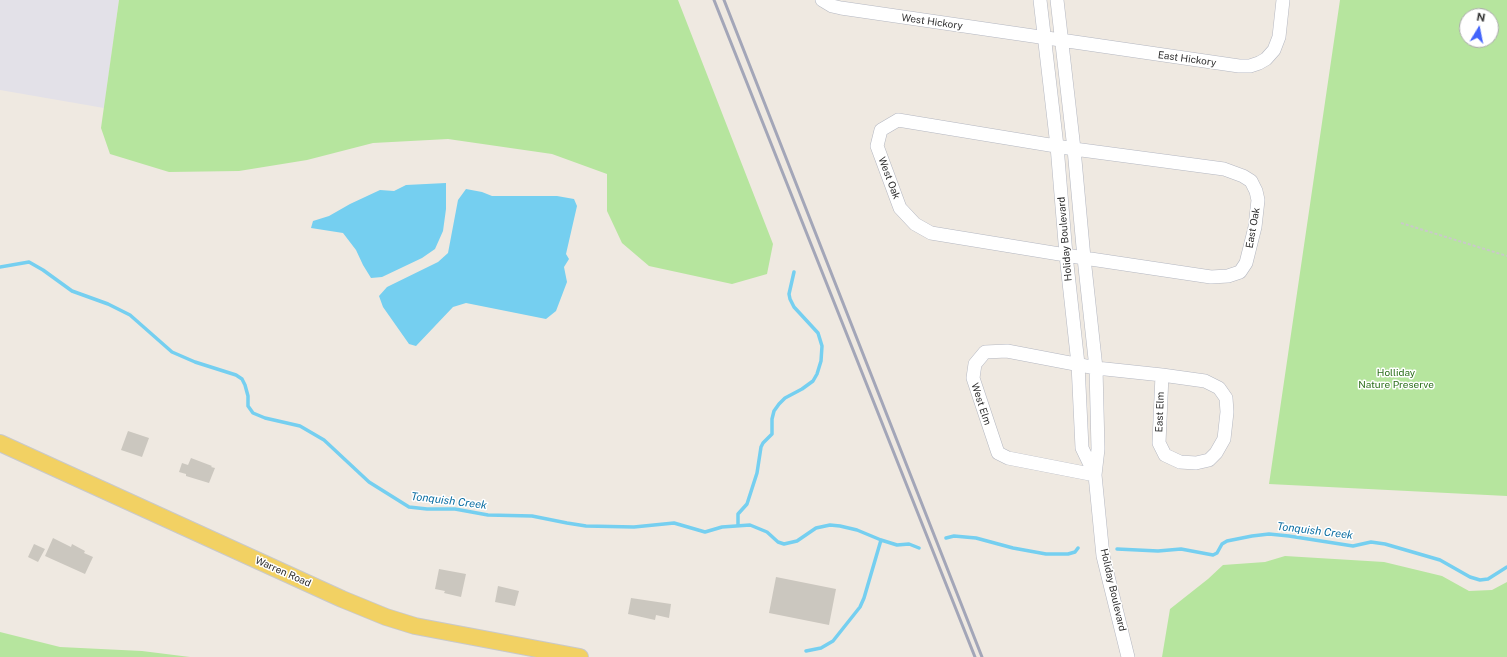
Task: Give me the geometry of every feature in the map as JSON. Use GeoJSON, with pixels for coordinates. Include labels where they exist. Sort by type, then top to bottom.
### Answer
{"type":"FeatureCollection","features":[{"type":"Feature","properties":{"kind":"main road","name":"Warren Road"},"geometry":{"type":"LineString","coordinates":[[0,443],[342,599],[386,617],[416,626],[546,654],[580,657]]}},
{"type":"Feature","properties":{"kind":"street","name":"West Hickory"},"geometry":{"type":"LineString","coordinates":[[822,0],[832,6],[841,8],[1044,39]]}},
{"type":"Feature","properties":{"kind":"street","name":"Holiday Boulevard"},"geometry":{"type":"LineString","coordinates":[[1040,0],[1057,146],[1066,255],[1078,364],[1082,448],[1095,475]]}},
{"type":"Feature","properties":{"kind":"street","name":"Holiday Boulevard"},"geometry":{"type":"LineString","coordinates":[[1057,0],[1074,149],[1096,368],[1098,450],[1095,475],[1103,556],[1128,657]]}},
{"type":"Feature","properties":{"kind":"street","name":"East Hickory"},"geometry":{"type":"LineString","coordinates":[[1044,39],[1061,40],[1239,66],[1250,66],[1266,59],[1274,50],[1279,37],[1283,0]]}},
{"type":"Feature","properties":{"kind":"street","name":"West Oak"},"geometry":{"type":"LineString","coordinates":[[1057,146],[898,120],[881,130],[877,146],[900,208],[915,224],[931,233],[1066,255]]}},
{"type":"Feature","properties":{"kind":"street","name":"East Oak"},"geometry":{"type":"LineString","coordinates":[[1057,146],[1224,169],[1252,181],[1258,200],[1255,227],[1246,263],[1240,272],[1228,276],[1211,276],[1066,255]]}},
{"type":"Feature","properties":{"kind":"street","name":"West Elm"},"geometry":{"type":"LineString","coordinates":[[1078,364],[1007,351],[984,352],[975,364],[973,378],[998,453],[1008,458],[1095,475]]}},
{"type":"Feature","properties":{"kind":"street","name":"East Elm"},"geometry":{"type":"LineString","coordinates":[[1078,364],[1096,368],[1162,375],[1205,381],[1219,388],[1226,398],[1227,412],[1224,439],[1216,453],[1209,460],[1196,464],[1180,462],[1165,455],[1159,443],[1162,375]]}},
{"type":"Feature","properties":{"kind":"path"},"geometry":{"type":"LineString","coordinates":[[1402,222],[1507,256]]}},
{"type":"Feature","properties":{"kind":"shaded area"},"geometry":{"type":"Polygon","coordinates":[[[0,0],[119,0],[104,108],[0,90],[0,0]]]}},
{"type":"Feature","properties":{"kind":"green space"},"geometry":{"type":"Polygon","coordinates":[[[119,0],[678,0],[773,244],[767,274],[732,284],[649,266],[622,243],[607,211],[607,174],[552,154],[448,139],[373,143],[307,160],[239,171],[169,172],[110,154],[101,128],[119,0]]]}},
{"type":"Feature","properties":{"kind":"green space","name":"Holliday Nature Preserve"},"geometry":{"type":"Polygon","coordinates":[[[1340,0],[1507,0],[1507,496],[1269,484],[1340,0]]]}},
{"type":"Feature","properties":{"kind":"green space"},"geometry":{"type":"Polygon","coordinates":[[[1285,556],[1384,562],[1442,576],[1469,591],[1492,590],[1507,582],[1507,657],[1162,657],[1170,609],[1223,565],[1265,562],[1285,556]]]}},
{"type":"Feature","properties":{"kind":"green space"},"geometry":{"type":"Polygon","coordinates":[[[0,632],[60,647],[142,651],[190,657],[0,657],[0,632]]]}},
{"type":"Feature","properties":{"kind":"water"},"geometry":{"type":"Polygon","coordinates":[[[446,183],[446,209],[443,231],[435,249],[422,258],[382,277],[371,278],[356,250],[343,233],[311,228],[313,221],[329,216],[380,190],[394,191],[406,185],[446,183]]]}},
{"type":"Feature","properties":{"kind":"water"},"geometry":{"type":"Polygon","coordinates":[[[466,189],[482,192],[492,196],[557,196],[574,199],[577,206],[566,254],[569,259],[564,267],[567,282],[556,311],[546,319],[466,303],[453,307],[416,346],[409,344],[383,307],[379,296],[387,287],[438,262],[448,253],[458,200],[466,189]]]}},
{"type":"Feature","properties":{"kind":"building"},"geometry":{"type":"Polygon","coordinates":[[[128,431],[149,438],[142,457],[121,450],[128,431]]]}},
{"type":"Feature","properties":{"kind":"building"},"geometry":{"type":"Polygon","coordinates":[[[191,458],[215,468],[209,483],[186,476],[186,474],[179,472],[182,463],[188,465],[191,458]]]}},
{"type":"Feature","properties":{"kind":"building"},"geometry":{"type":"Polygon","coordinates":[[[53,538],[71,547],[72,544],[85,551],[84,553],[93,557],[85,574],[45,556],[53,538]]]}},
{"type":"Feature","properties":{"kind":"building"},"geometry":{"type":"Polygon","coordinates":[[[34,544],[45,549],[38,562],[28,557],[34,544]]]}},
{"type":"Feature","properties":{"kind":"building"},"geometry":{"type":"Polygon","coordinates":[[[439,569],[466,574],[461,597],[435,589],[439,569]]]}},
{"type":"Feature","properties":{"kind":"building"},"geometry":{"type":"Polygon","coordinates":[[[776,577],[836,589],[829,625],[769,613],[776,577]]]}},
{"type":"Feature","properties":{"kind":"building"},"geometry":{"type":"Polygon","coordinates":[[[498,586],[519,591],[515,606],[495,602],[498,586]]]}},
{"type":"Feature","properties":{"kind":"building"},"geometry":{"type":"Polygon","coordinates":[[[631,598],[671,604],[669,618],[656,615],[655,620],[628,614],[631,598]]]}},
{"type":"Feature","properties":{"kind":"waterway","name":"Tonquish Creek"},"geometry":{"type":"LineString","coordinates":[[0,267],[29,262],[72,291],[108,304],[130,315],[172,352],[195,362],[236,375],[242,379],[245,385],[248,396],[248,406],[253,413],[265,418],[300,426],[324,440],[369,482],[409,507],[427,509],[455,509],[488,515],[532,516],[586,526],[634,527],[674,523],[705,532],[722,527],[750,525],[767,532],[778,542],[784,544],[797,541],[816,528],[830,525],[857,530],[897,545],[909,544],[919,548]]}},
{"type":"Feature","properties":{"kind":"waterway"},"geometry":{"type":"LineString","coordinates":[[738,525],[738,514],[747,504],[757,473],[761,447],[772,434],[772,419],[774,411],[785,398],[813,381],[821,361],[822,346],[818,333],[794,307],[790,299],[789,294],[794,272]]}},
{"type":"Feature","properties":{"kind":"waterway","name":"Tonquish Creek"},"geometry":{"type":"LineString","coordinates":[[1117,549],[1158,551],[1181,549],[1213,555],[1217,553],[1222,544],[1227,541],[1269,534],[1353,546],[1371,542],[1385,544],[1440,560],[1470,577],[1480,580],[1488,579],[1507,567]]}},
{"type":"Feature","properties":{"kind":"waterway","name":"Tonquish Creek"},"geometry":{"type":"LineString","coordinates":[[946,538],[954,536],[976,538],[1013,548],[1046,554],[1068,554],[1075,552],[1078,548]]}},
{"type":"Feature","properties":{"kind":"waterway"},"geometry":{"type":"LineString","coordinates":[[806,651],[821,648],[833,641],[860,607],[881,540]]}},
{"type":"Feature","properties":{"kind":"railway"},"geometry":{"type":"LineString","coordinates":[[714,0],[975,657]]}},
{"type":"Feature","properties":{"kind":"railway"},"geometry":{"type":"LineString","coordinates":[[724,0],[982,657]]}}]}
